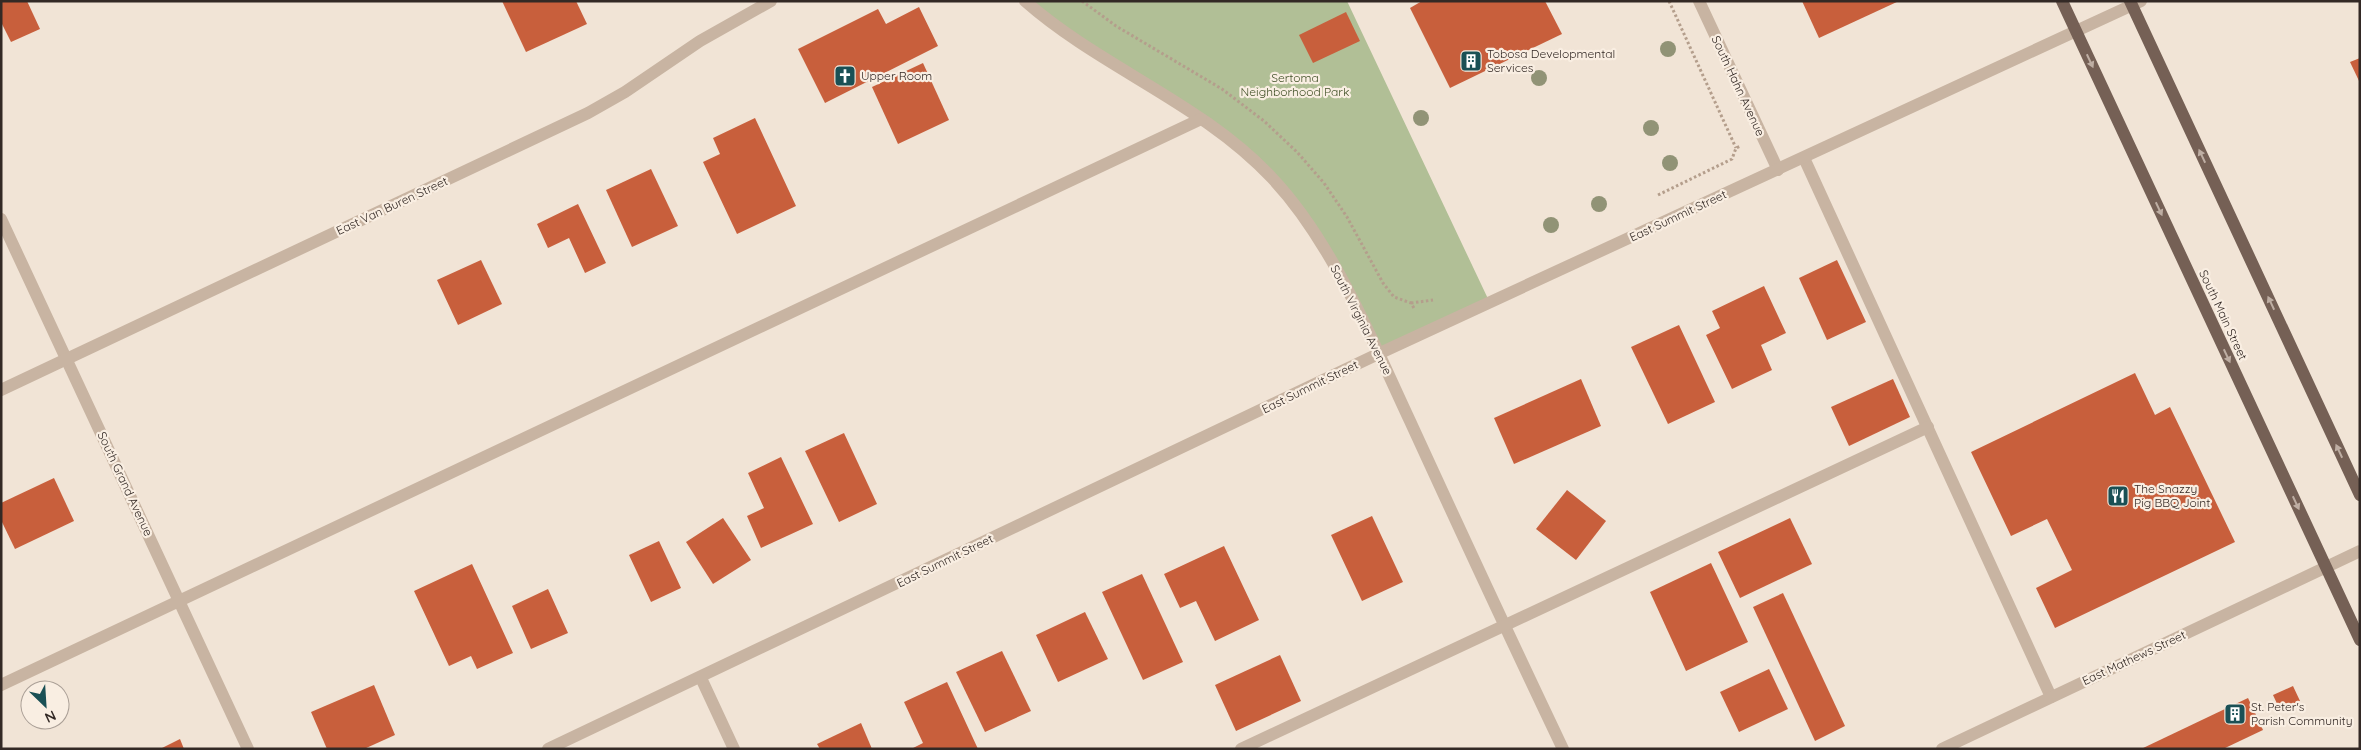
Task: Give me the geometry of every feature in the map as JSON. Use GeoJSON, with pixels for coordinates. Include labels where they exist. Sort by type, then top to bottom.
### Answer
{"type":"FeatureCollection","features":[{"type":"Feature","properties":{"kind":"main road","name":"South Main Street"},"geometry":{"type":"LineString","coordinates":[[2062,1],[2360,640]]}},
{"type":"Feature","properties":{"kind":"main road"},"geometry":{"type":"LineString","coordinates":[[2134,3],[2360,495]]}},
{"type":"Feature","properties":{"kind":"street","name":"East Van Buren Street"},"geometry":{"type":"LineString","coordinates":[[1,390],[588,113],[625,92],[700,41],[771,1]]}},
{"type":"Feature","properties":{"kind":"street","name":"South Virginia Avenue"},"geometry":{"type":"LineString","coordinates":[[1025,1],[1097,56],[1202,118],[1272,177],[1296,205],[1330,260],[1378,354],[1563,749]]}},
{"type":"Feature","properties":{"kind":"street","name":"South Hahn Avenue"},"geometry":{"type":"LineString","coordinates":[[1699,1],[1778,170]]}},
{"type":"Feature","properties":{"kind":"street","name":"East Summit Street"},"geometry":{"type":"LineString","coordinates":[[548,749],[701,678],[1378,354],[1804,158],[2134,3]]}},
{"type":"Feature","properties":{"kind":"street"},"geometry":{"type":"LineString","coordinates":[[1,685],[1202,118]]}},
{"type":"Feature","properties":{"kind":"street"},"geometry":{"type":"LineString","coordinates":[[1804,158],[2052,697]]}},
{"type":"Feature","properties":{"kind":"street","name":"South Grand Avenue"},"geometry":{"type":"LineString","coordinates":[[1,219],[68,359],[248,749]]}},
{"type":"Feature","properties":{"kind":"street"},"geometry":{"type":"LineString","coordinates":[[1241,749],[1928,427]]}},
{"type":"Feature","properties":{"kind":"street","name":"East Mathews Street"},"geometry":{"type":"LineString","coordinates":[[1942,749],[2360,551]]}},
{"type":"Feature","properties":{"kind":"street"},"geometry":{"type":"LineString","coordinates":[[701,678],[734,749]]}},
{"type":"Feature","properties":{"kind":"path"},"geometry":{"type":"LineString","coordinates":[[1653,197],[1732,159],[1736,148],[1668,1]]}},
{"type":"Feature","properties":{"kind":"path"},"geometry":{"type":"LineString","coordinates":[[1736,148],[1763,138]]}},
{"type":"Feature","properties":{"kind":"path"},"geometry":{"type":"LineString","coordinates":[[1412,303],[1432,301],[1440,297]]}},
{"type":"Feature","properties":{"kind":"green space","name":"Sertoma Neighborhood Park"},"geometry":{"type":"Polygon","coordinates":[[[1025,1],[1347,1],[1490,303],[1378,354],[1317,236],[1241,149],[1025,1]]]}},
{"type":"Feature","properties":{"kind":"building"},"geometry":{"type":"Polygon","coordinates":[[[1,1],[27,1],[40,29],[11,42],[1,22],[1,1]]]}},
{"type":"Feature","properties":{"kind":"building"},"geometry":{"type":"Polygon","coordinates":[[[502,1],[576,1],[587,24],[526,52],[502,1]]]}},
{"type":"Feature","properties":{"kind":"building","name":"Tobosa Developmental Services"},"geometry":{"type":"Polygon","coordinates":[[[1422,1],[1545,1],[1562,34],[1450,88],[1410,8],[1422,1]]]}},
{"type":"Feature","properties":{"kind":"building"},"geometry":{"type":"Polygon","coordinates":[[[1802,1],[1899,1],[1819,38],[1802,1]]]}},
{"type":"Feature","properties":{"kind":"building","name":"Upper Room"},"geometry":{"type":"Polygon","coordinates":[[[919,7],[938,46],[825,103],[798,49],[878,9],[886,24],[919,7]]]}},
{"type":"Feature","properties":{"kind":"building"},"geometry":{"type":"Polygon","coordinates":[[[1346,12],[1360,41],[1313,63],[1299,35],[1346,12]]]}},
{"type":"Feature","properties":{"kind":"building"},"geometry":{"type":"Polygon","coordinates":[[[2360,58],[2360,83],[2350,62],[2360,58]]]}},
{"type":"Feature","properties":{"kind":"building"},"geometry":{"type":"Polygon","coordinates":[[[923,63],[949,120],[898,144],[872,87],[923,63]]]}},
{"type":"Feature","properties":{"kind":"building"},"geometry":{"type":"Polygon","coordinates":[[[755,118],[796,206],[737,234],[703,162],[720,154],[713,138],[755,118]]]}},
{"type":"Feature","properties":{"kind":"building"},"geometry":{"type":"Polygon","coordinates":[[[651,169],[678,226],[632,247],[606,190],[651,169]]]}},
{"type":"Feature","properties":{"kind":"building"},"geometry":{"type":"Polygon","coordinates":[[[578,204],[606,263],[585,273],[569,238],[548,248],[537,224],[578,204]]]}},
{"type":"Feature","properties":{"kind":"building"},"geometry":{"type":"Polygon","coordinates":[[[481,260],[502,304],[458,325],[437,280],[481,260]]]}},
{"type":"Feature","properties":{"kind":"building"},"geometry":{"type":"Polygon","coordinates":[[[1837,260],[1866,322],[1827,340],[1799,278],[1837,260]]]}},
{"type":"Feature","properties":{"kind":"building"},"geometry":{"type":"Polygon","coordinates":[[[1764,286],[1786,333],[1761,345],[1772,370],[1732,389],[1706,335],[1720,328],[1712,311],[1764,286]]]}},
{"type":"Feature","properties":{"kind":"building"},"geometry":{"type":"Polygon","coordinates":[[[1679,325],[1715,402],[1668,424],[1631,347],[1679,325]]]}},
{"type":"Feature","properties":{"kind":"building"},"geometry":{"type":"Polygon","coordinates":[[[2135,373],[2155,415],[2170,407],[2235,542],[2055,628],[2036,588],[2072,570],[2047,519],[2011,536],[1971,452],[2135,373]]]}},
{"type":"Feature","properties":{"kind":"building"},"geometry":{"type":"Polygon","coordinates":[[[1581,379],[1601,426],[1514,464],[1494,418],[1581,379]]]}},
{"type":"Feature","properties":{"kind":"building"},"geometry":{"type":"Polygon","coordinates":[[[1893,379],[1910,417],[1849,446],[1831,407],[1893,379]]]}},
{"type":"Feature","properties":{"kind":"building"},"geometry":{"type":"Polygon","coordinates":[[[844,433],[877,504],[839,522],[805,451],[844,433]]]}},
{"type":"Feature","properties":{"kind":"building"},"geometry":{"type":"Polygon","coordinates":[[[781,457],[813,524],[761,548],[747,516],[764,508],[748,473],[781,457]]]}},
{"type":"Feature","properties":{"kind":"building"},"geometry":{"type":"Polygon","coordinates":[[[54,478],[74,521],[15,549],[1,520],[1,503],[54,478]]]}},
{"type":"Feature","properties":{"kind":"building"},"geometry":{"type":"Polygon","coordinates":[[[1567,490],[1606,521],[1576,560],[1536,529],[1567,490]]]}},
{"type":"Feature","properties":{"kind":"building"},"geometry":{"type":"Polygon","coordinates":[[[1372,516],[1403,582],[1362,601],[1331,535],[1372,516]]]}},
{"type":"Feature","properties":{"kind":"building"},"geometry":{"type":"Polygon","coordinates":[[[723,518],[751,560],[713,584],[686,542],[723,518]]]}},
{"type":"Feature","properties":{"kind":"building"},"geometry":{"type":"Polygon","coordinates":[[[1790,518],[1812,564],[1740,598],[1718,552],[1790,518]]]}},
{"type":"Feature","properties":{"kind":"building"},"geometry":{"type":"Polygon","coordinates":[[[659,541],[681,588],[651,602],[629,555],[659,541]]]}},
{"type":"Feature","properties":{"kind":"building"},"geometry":{"type":"Polygon","coordinates":[[[1224,546],[1259,620],[1215,641],[1196,601],[1180,608],[1164,574],[1224,546]]]}},
{"type":"Feature","properties":{"kind":"building"},"geometry":{"type":"Polygon","coordinates":[[[1711,563],[1748,642],[1686,671],[1650,592],[1711,563]]]}},
{"type":"Feature","properties":{"kind":"building"},"geometry":{"type":"Polygon","coordinates":[[[472,564],[513,653],[477,669],[471,656],[449,666],[414,591],[472,564]]]}},
{"type":"Feature","properties":{"kind":"building"},"geometry":{"type":"Polygon","coordinates":[[[1142,574],[1183,662],[1143,680],[1102,592],[1142,574]]]}},
{"type":"Feature","properties":{"kind":"building"},"geometry":{"type":"Polygon","coordinates":[[[548,589],[568,633],[531,649],[512,606],[548,589]]]}},
{"type":"Feature","properties":{"kind":"building"},"geometry":{"type":"Polygon","coordinates":[[[1783,593],[1845,726],[1815,741],[1753,607],[1783,593]]]}},
{"type":"Feature","properties":{"kind":"building"},"geometry":{"type":"Polygon","coordinates":[[[1085,612],[1108,659],[1058,682],[1036,635],[1085,612]]]}},
{"type":"Feature","properties":{"kind":"building"},"geometry":{"type":"Polygon","coordinates":[[[1002,651],[1031,711],[985,732],[956,672],[1002,651]]]}},
{"type":"Feature","properties":{"kind":"building"},"geometry":{"type":"Polygon","coordinates":[[[1280,655],[1301,701],[1236,731],[1215,685],[1280,655]]]}},
{"type":"Feature","properties":{"kind":"building"},"geometry":{"type":"Polygon","coordinates":[[[1769,669],[1788,709],[1739,732],[1720,692],[1769,669]]]}},
{"type":"Feature","properties":{"kind":"building"},"geometry":{"type":"Polygon","coordinates":[[[947,682],[978,749],[911,749],[923,743],[904,702],[947,682]]]}},
{"type":"Feature","properties":{"kind":"building"},"geometry":{"type":"Polygon","coordinates":[[[374,685],[395,735],[364,749],[327,749],[311,712],[374,685]]]}},
{"type":"Feature","properties":{"kind":"building"},"geometry":{"type":"Polygon","coordinates":[[[2293,686],[2300,701],[2280,710],[2273,695],[2293,686]]]}},
{"type":"Feature","properties":{"kind":"building","name":"St. Peter's Parish Community"},"geometry":{"type":"Polygon","coordinates":[[[2248,698],[2263,730],[2223,749],[2141,749],[2248,698]]]}},
{"type":"Feature","properties":{"kind":"building"},"geometry":{"type":"Polygon","coordinates":[[[861,723],[872,749],[820,749],[817,744],[861,723]]]}},
{"type":"Feature","properties":{"kind":"building"},"geometry":{"type":"Polygon","coordinates":[[[180,739],[184,749],[160,749],[180,739]]]}},
{"type":"Feature","properties":{"kind":"place","name":"Tobosa Developmental Services"},"geometry":{"type":"Point","coordinates":[1471,61]}},
{"type":"Feature","properties":{"kind":"place","name":"Upper Room"},"geometry":{"type":"Point","coordinates":[845,76]}},
{"type":"Feature","properties":{"kind":"place","name":"The Snazzy Pig BBQ Joint"},"geometry":{"type":"Point","coordinates":[2118,496]}},
{"type":"Feature","properties":{"kind":"place","name":"St. Peter's Parish Community"},"geometry":{"type":"Point","coordinates":[2235,714]}}]}
